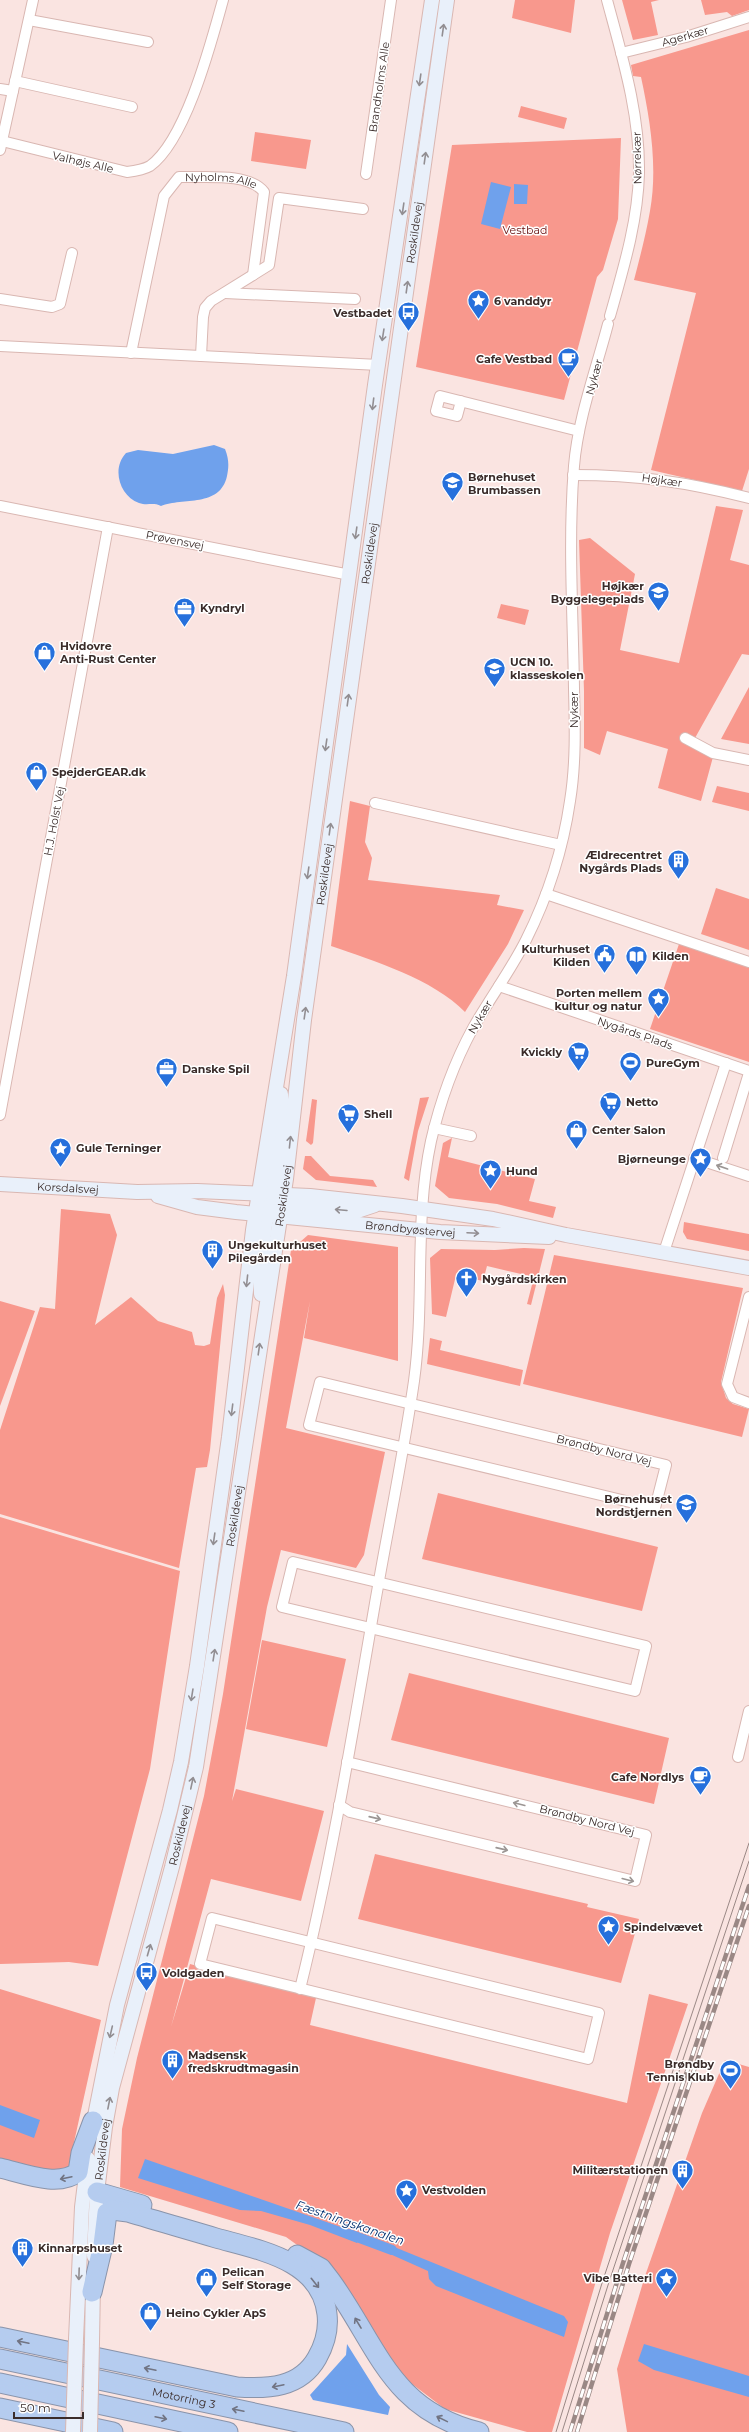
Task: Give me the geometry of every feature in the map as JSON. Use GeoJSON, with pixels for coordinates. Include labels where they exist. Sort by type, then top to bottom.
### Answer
{"type":"FeatureCollection","features":[{"type":"Feature","properties":{"kind":"highway"},"geometry":{"type":"LineString","coordinates":[[0,2168],[56,2179],[73,2176],[78,2172],[81,2152],[93,2122]]}},
{"type":"Feature","properties":{"kind":"highway"},"geometry":{"type":"LineString","coordinates":[[97,2192],[266,2241],[288,2250],[321,2268],[340,2294],[386,2370],[399,2386],[413,2400],[440,2419],[479,2432]]}},
{"type":"Feature","properties":{"kind":"highway"},"geometry":{"type":"LineString","coordinates":[[0,2337],[237,2387],[268,2388],[286,2385],[302,2375],[316,2360],[326,2340],[328,2321],[326,2304],[320,2289],[307,2274],[289,2262],[266,2252],[128,2212],[112,2210],[107,2213],[103,2245],[92,2292]]}},
{"type":"Feature","properties":{"kind":"highway","name":"Motorring 3"},"geometry":{"type":"LineString","coordinates":[[0,2359],[344,2432]]}},
{"type":"Feature","properties":{"kind":"highway"},"geometry":{"type":"LineString","coordinates":[[0,2383],[228,2432]]}},
{"type":"Feature","properties":{"kind":"highway"},"geometry":{"type":"LineString","coordinates":[[0,2408],[113,2432]]}},
{"type":"Feature","properties":{"kind":"main road","name":"Roskildevej"},"geometry":{"type":"LineString","coordinates":[[90,2432],[92,2292],[97,2192],[105,2127],[112,2088],[172,1867],[196,1767],[230,1550],[263,1320],[269,1204],[280,1062],[432,0]]}},
{"type":"Feature","properties":{"kind":"main road","name":"Roskildevej"},"geometry":{"type":"LineString","coordinates":[[73,2432],[82,2207],[93,2122],[116,2010],[158,1862],[181,1762],[197,1666],[228,1444],[269,1204],[306,1004],[447,0]]}},
{"type":"Feature","properties":{"kind":"main road"},"geometry":{"type":"LineString","coordinates":[[379,365],[396,367]]}},
{"type":"Feature","properties":{"kind":"main road","name":"Korsdalsvej"},"geometry":{"type":"LineString","coordinates":[[0,1184],[136,1192],[198,1191],[269,1204]]}},
{"type":"Feature","properties":{"kind":"main road","name":"Korsdalsvej"},"geometry":{"type":"LineString","coordinates":[[136,1192],[197,1207],[269,1204]]}},
{"type":"Feature","properties":{"kind":"main road","name":"Brøndbyøstervej"},"geometry":{"type":"LineString","coordinates":[[269,1204],[379,1204],[422,1209],[493,1219],[566,1235],[749,1268]]}},
{"type":"Feature","properties":{"kind":"main road","name":"Brøndbyøstervej"},"geometry":{"type":"LineString","coordinates":[[269,1204],[420,1229],[551,1237],[566,1235]]}},
{"type":"Feature","properties":{"kind":"main road"},"geometry":{"type":"LineString","coordinates":[[82,2207],[97,2192]]}},
{"type":"Feature","properties":{"kind":"street","name":"Valhøjs Alle"},"geometry":{"type":"LineString","coordinates":[[33,0],[1,145],[127,172],[139,171],[149,166],[161,155],[180,123],[202,72],[223,0]]}},
{"type":"Feature","properties":{"kind":"street","name":"Brandholms Alle"},"geometry":{"type":"LineString","coordinates":[[366,174],[391,0]]}},
{"type":"Feature","properties":{"kind":"street","name":"Nørrekær"},"geometry":{"type":"LineString","coordinates":[[607,0],[621,53],[637,130],[639,173],[634,218],[609,320]]}},
{"type":"Feature","properties":{"kind":"street","name":"Agerkær"},"geometry":{"type":"LineString","coordinates":[[621,53],[686,37],[749,17]]}},
{"type":"Feature","properties":{"kind":"street"},"geometry":{"type":"LineString","coordinates":[[29,20],[148,42]]}},
{"type":"Feature","properties":{"kind":"street"},"geometry":{"type":"LineString","coordinates":[[0,89],[14,86],[132,107]]}},
{"type":"Feature","properties":{"kind":"street","name":"Nyholms Alle"},"geometry":{"type":"LineString","coordinates":[[131,353],[164,196],[179,177],[240,179],[258,186],[264,192],[253,275]]}},
{"type":"Feature","properties":{"kind":"street"},"geometry":{"type":"LineString","coordinates":[[201,356],[205,308],[211,301],[269,265],[279,198],[363,209]]}},
{"type":"Feature","properties":{"kind":"street"},"geometry":{"type":"LineString","coordinates":[[0,299],[52,307],[60,304],[72,252]]}},
{"type":"Feature","properties":{"kind":"street"},"geometry":{"type":"LineString","coordinates":[[224,293],[355,299]]}},
{"type":"Feature","properties":{"kind":"street","name":"Nykær"},"geometry":{"type":"LineString","coordinates":[[420,1229],[434,1128],[456,1062],[474,1026],[525,943],[546,894],[562,845],[574,772],[573,475],[579,431],[609,320]]}},
{"type":"Feature","properties":{"kind":"street"},"geometry":{"type":"LineString","coordinates":[[0,346],[379,365]]}},
{"type":"Feature","properties":{"kind":"street"},"geometry":{"type":"LineString","coordinates":[[461,401],[579,431]]}},
{"type":"Feature","properties":{"kind":"street","name":"Højkær"},"geometry":{"type":"LineString","coordinates":[[573,475],[620,475],[664,479],[749,498]]}},
{"type":"Feature","properties":{"kind":"street","name":"Prøvensvej"},"geometry":{"type":"LineString","coordinates":[[0,506],[350,575]]}},
{"type":"Feature","properties":{"kind":"street","name":"H.J. Holst Vej"},"geometry":{"type":"LineString","coordinates":[[0,1115],[108,527]]}},
{"type":"Feature","properties":{"kind":"street"},"geometry":{"type":"LineString","coordinates":[[685,738],[713,753],[749,760]]}},
{"type":"Feature","properties":{"kind":"street"},"geometry":{"type":"LineString","coordinates":[[375,803],[562,845]]}},
{"type":"Feature","properties":{"kind":"street"},"geometry":{"type":"LineString","coordinates":[[546,894],[749,962]]}},
{"type":"Feature","properties":{"kind":"street","name":"Nygårds Plads"},"geometry":{"type":"LineString","coordinates":[[499,986],[749,1072],[723,1158]]}},
{"type":"Feature","properties":{"kind":"street"},"geometry":{"type":"LineString","coordinates":[[664,1252],[726,1064]]}},
{"type":"Feature","properties":{"kind":"street"},"geometry":{"type":"LineString","coordinates":[[434,1128],[471,1136]]}},
{"type":"Feature","properties":{"kind":"street"},"geometry":{"type":"LineString","coordinates":[[694,1158],[749,1176]]}},
{"type":"Feature","properties":{"kind":"street"},"geometry":{"type":"LineString","coordinates":[[300,1989],[311,1943],[339,1805],[410,1404],[420,1306],[420,1229]]}},
{"type":"Feature","properties":{"kind":"street"},"geometry":{"type":"LineString","coordinates":[[749,1297],[727,1384],[733,1397],[749,1403]]}},
{"type":"Feature","properties":{"kind":"street","name":"Brøndby Nord Vej"},"geometry":{"type":"LineString","coordinates":[[320,1382],[410,1404],[666,1465],[655,1508],[309,1425],[320,1382]]}},
{"type":"Feature","properties":{"kind":"street"},"geometry":{"type":"LineString","coordinates":[[293,1562],[379,1582],[646,1646],[635,1691],[282,1607],[293,1562]]}},
{"type":"Feature","properties":{"kind":"street"},"geometry":{"type":"LineString","coordinates":[[738,1757],[749,1712]]}},
{"type":"Feature","properties":{"kind":"street","name":"Brøndby Nord Vej"},"geometry":{"type":"LineString","coordinates":[[339,1805],[350,1812],[635,1881],[646,1835],[347,1762]]}},
{"type":"Feature","properties":{"kind":"street"},"geometry":{"type":"LineString","coordinates":[[212,1918],[311,1943],[599,2013],[588,2059],[200,1964],[212,1918]]}},
{"type":"Feature","properties":{"kind":"green space"},"geometry":{"type":"Polygon","coordinates":[[[515,0],[575,0],[571,33],[512,18],[515,0]]]}},
{"type":"Feature","properties":{"kind":"green space"},"geometry":{"type":"Polygon","coordinates":[[[622,0],[659,0],[651,2],[658,35],[633,40],[622,0]]]}},
{"type":"Feature","properties":{"kind":"green space"},"geometry":{"type":"Polygon","coordinates":[[[701,0],[749,0],[749,10],[732,16],[727,12],[705,15],[701,0]]]}},
{"type":"Feature","properties":{"kind":"green space"},"geometry":{"type":"Polygon","coordinates":[[[749,30],[749,469],[742,491],[651,470],[696,293],[634,280],[650,211],[653,160],[650,126],[641,77],[633,76],[631,65],[749,30]]]}},
{"type":"Feature","properties":{"kind":"green space"},"geometry":{"type":"Polygon","coordinates":[[[521,106],[567,118],[564,129],[518,117],[521,106]]]}},
{"type":"Feature","properties":{"kind":"green space"},"geometry":{"type":"Polygon","coordinates":[[[255,132],[311,140],[306,169],[251,161],[255,132]]]}},
{"type":"Feature","properties":{"kind":"green space","name":"Vestbad"},"geometry":{"type":"Polygon","coordinates":[[[621,138],[618,219],[603,270],[597,277],[564,400],[416,367],[452,145],[621,138]]]}},
{"type":"Feature","properties":{"kind":"green space"},"geometry":{"type":"Polygon","coordinates":[[[716,506],[743,510],[730,560],[749,565],[749,655],[742,654],[695,738],[713,757],[701,801],[658,788],[668,749],[607,731],[600,755],[584,748],[584,691],[579,540],[590,538],[635,574],[620,650],[679,663],[716,506]]]}},
{"type":"Feature","properties":{"kind":"green space"},"geometry":{"type":"Polygon","coordinates":[[[501,604],[529,610],[525,625],[497,618],[501,604]]]}},
{"type":"Feature","properties":{"kind":"green space"},"geometry":{"type":"Polygon","coordinates":[[[749,687],[749,744],[721,739],[749,687]]]}},
{"type":"Feature","properties":{"kind":"green space"},"geometry":{"type":"Polygon","coordinates":[[[717,786],[749,793],[749,811],[712,802],[717,786]]]}},
{"type":"Feature","properties":{"kind":"green space"},"geometry":{"type":"Polygon","coordinates":[[[350,801],[370,806],[365,842],[372,858],[368,880],[500,895],[497,905],[524,910],[508,944],[465,1012],[452,1000],[437,990],[402,972],[331,946],[350,801]]]}},
{"type":"Feature","properties":{"kind":"green space"},"geometry":{"type":"Polygon","coordinates":[[[716,888],[749,899],[749,950],[701,934],[716,888]]]}},
{"type":"Feature","properties":{"kind":"green space"},"geometry":{"type":"Polygon","coordinates":[[[679,944],[749,967],[749,1062],[650,1029],[679,944]]]}},
{"type":"Feature","properties":{"kind":"green space"},"geometry":{"type":"Polygon","coordinates":[[[429,1097],[418,1131],[409,1181],[404,1178],[420,1098],[429,1097]]]}},
{"type":"Feature","properties":{"kind":"green space"},"geometry":{"type":"Polygon","coordinates":[[[312,1099],[317,1100],[313,1143],[311,1145],[306,1141],[312,1099]]]}},
{"type":"Feature","properties":{"kind":"green space"},"geometry":{"type":"Polygon","coordinates":[[[452,1138],[448,1157],[535,1179],[529,1201],[556,1207],[553,1218],[497,1204],[449,1198],[435,1186],[443,1143],[452,1138]]]}},
{"type":"Feature","properties":{"kind":"green space"},"geometry":{"type":"Polygon","coordinates":[[[305,1156],[311,1156],[330,1176],[373,1180],[377,1187],[316,1180],[303,1169],[305,1156]]]}},
{"type":"Feature","properties":{"kind":"green space"},"geometry":{"type":"Polygon","coordinates":[[[61,1209],[110,1214],[117,1235],[95,1325],[131,1297],[158,1321],[192,1332],[195,1345],[204,1346],[210,1344],[217,1298],[223,1284],[225,1295],[210,1450],[207,1467],[196,1468],[179,1568],[0,1514],[0,1430],[40,1307],[55,1309],[61,1209]]]}},
{"type":"Feature","properties":{"kind":"green space"},"geometry":{"type":"Polygon","coordinates":[[[684,1222],[749,1234],[749,1251],[687,1239],[683,1232],[684,1222]]]}},
{"type":"Feature","properties":{"kind":"green space"},"geometry":{"type":"Polygon","coordinates":[[[308,1235],[398,1247],[398,1361],[304,1338],[310,1301],[286,1428],[385,1452],[364,1555],[356,1568],[281,1550],[267,1607],[232,1801],[236,1789],[324,1811],[301,1901],[211,1879],[171,2027],[190,1964],[316,1998],[310,2025],[627,2103],[649,1994],[688,2004],[610,2233],[552,2432],[527,2432],[445,2409],[391,2368],[339,2275],[286,2237],[120,2187],[122,2129],[137,2058],[204,1796],[223,1694],[291,1250],[308,1235]]]}},
{"type":"Feature","properties":{"kind":"green space"},"geometry":{"type":"Polygon","coordinates":[[[524,1248],[545,1249],[531,1305],[527,1304],[534,1277],[487,1266],[483,1281],[456,1275],[446,1317],[432,1314],[430,1258],[441,1249],[495,1250],[524,1248]]]}},
{"type":"Feature","properties":{"kind":"green space"},"geometry":{"type":"Polygon","coordinates":[[[554,1255],[743,1288],[721,1382],[726,1398],[733,1404],[749,1409],[742,1437],[523,1384],[554,1255]]]}},
{"type":"Feature","properties":{"kind":"green space"},"geometry":{"type":"Polygon","coordinates":[[[0,1301],[35,1311],[0,1406],[0,1301]]]}},
{"type":"Feature","properties":{"kind":"green space"},"geometry":{"type":"Polygon","coordinates":[[[430,1338],[442,1341],[440,1350],[523,1370],[520,1386],[427,1364],[430,1338]]]}},
{"type":"Feature","properties":{"kind":"green space"},"geometry":{"type":"Polygon","coordinates":[[[438,1493],[658,1547],[642,1611],[422,1559],[438,1493]]]}},
{"type":"Feature","properties":{"kind":"green space"},"geometry":{"type":"Polygon","coordinates":[[[0,1517],[180,1571],[150,1769],[98,1966],[69,1962],[0,1964],[0,1517]]]}},
{"type":"Feature","properties":{"kind":"green space"},"geometry":{"type":"Polygon","coordinates":[[[262,1640],[346,1659],[327,1747],[246,1729],[262,1640]]]}},
{"type":"Feature","properties":{"kind":"green space"},"geometry":{"type":"Polygon","coordinates":[[[409,1673],[669,1738],[654,1804],[391,1740],[409,1673]]]}},
{"type":"Feature","properties":{"kind":"green space"},"geometry":{"type":"Polygon","coordinates":[[[375,1854],[588,1904],[587,1907],[639,1919],[621,1983],[358,1919],[375,1854]]]}},
{"type":"Feature","properties":{"kind":"green space"},"geometry":{"type":"Polygon","coordinates":[[[0,1989],[101,2020],[67,2174],[0,2159],[0,1989]]]}},
{"type":"Feature","properties":{"kind":"green space"},"geometry":{"type":"Polygon","coordinates":[[[725,2060],[749,2067],[749,2432],[627,2432],[617,2369],[645,2276],[702,2113],[725,2060]]]}},
{"type":"Feature","properties":{"kind":"water"},"geometry":{"type":"Polygon","coordinates":[[[491,182],[511,187],[500,229],[481,224],[491,182]]]}},
{"type":"Feature","properties":{"kind":"water"},"geometry":{"type":"Polygon","coordinates":[[[514,184],[528,185],[527,204],[514,204],[514,184]]]}},
{"type":"Feature","properties":{"kind":"water"},"geometry":{"type":"Polygon","coordinates":[[[214,445],[225,449],[228,459],[228,469],[223,486],[217,493],[209,497],[200,500],[170,503],[161,506],[139,503],[127,494],[120,481],[119,467],[121,459],[126,453],[138,450],[173,454],[214,445]]]}},
{"type":"Feature","properties":{"kind":"water"},"geometry":{"type":"Polygon","coordinates":[[[0,2105],[40,2120],[34,2138],[0,2125],[0,2105]]]}},
{"type":"Feature","properties":{"kind":"water"},"geometry":{"type":"Polygon","coordinates":[[[145,2159],[361,2234],[357,2243],[310,2225],[261,2211],[240,2210],[138,2178],[145,2159]]]}},
{"type":"Feature","properties":{"kind":"water"},"geometry":{"type":"Polygon","coordinates":[[[382,2242],[564,2316],[568,2322],[564,2337],[436,2286],[429,2279],[428,2271],[381,2250],[379,2247],[382,2242]]]}},
{"type":"Feature","properties":{"kind":"water"},"geometry":{"type":"Polygon","coordinates":[[[347,2344],[379,2395],[390,2407],[388,2415],[313,2400],[310,2395],[346,2355],[347,2344]]]}},
{"type":"Feature","properties":{"kind":"water"},"geometry":{"type":"Polygon","coordinates":[[[644,2344],[749,2376],[749,2397],[654,2370],[638,2361],[644,2344]]]}},
{"type":"Feature","properties":{"kind":"waterway","name":"Fæstningskanalen"},"geometry":{"type":"LineString","coordinates":[[349,2234],[392,2250]]}},
{"type":"Feature","properties":{"kind":"tram line"},"geometry":{"type":"LineString","coordinates":[[556,2432],[603,2280],[749,1843]]}},
{"type":"Feature","properties":{"kind":"tram line"},"geometry":{"type":"LineString","coordinates":[[562,2432],[609,2282],[749,1861]]}},
{"type":"Feature","properties":{"kind":"railway"},"geometry":{"type":"LineString","coordinates":[[570,2432],[623,2263],[749,1886]]}},
{"type":"Feature","properties":{"kind":"railway"},"geometry":{"type":"LineString","coordinates":[[577,2432],[629,2264],[749,1906]]}},
{"type":"Feature","properties":{"kind":"place","name":"6 vanddyr"},"geometry":{"type":"Point","coordinates":[478,320]}},
{"type":"Feature","properties":{"kind":"place","name":"Vestbadet"},"geometry":{"type":"Point","coordinates":[408,332]}},
{"type":"Feature","properties":{"kind":"place","name":"Cafe Vestbad"},"geometry":{"type":"Point","coordinates":[568,378]}},
{"type":"Feature","properties":{"kind":"place","name":"Børnehuset Brumbassen"},"geometry":{"type":"Point","coordinates":[453,502]}},
{"type":"Feature","properties":{"kind":"place","name":"Højkær Byggelegeplads"},"geometry":{"type":"Point","coordinates":[659,612]}},
{"type":"Feature","properties":{"kind":"place","name":"Kyndryl"},"geometry":{"type":"Point","coordinates":[184,628]}},
{"type":"Feature","properties":{"kind":"place","name":"Hvidovre Anti-Rust Center"},"geometry":{"type":"Point","coordinates":[44,672]}},
{"type":"Feature","properties":{"kind":"place","name":"UCN 10. klasseskolen"},"geometry":{"type":"Point","coordinates":[494,688]}},
{"type":"Feature","properties":{"kind":"place","name":"SpejderGEAR.dk"},"geometry":{"type":"Point","coordinates":[37,792]}},
{"type":"Feature","properties":{"kind":"place","name":"Ældrecentret Nygårds Plads"},"geometry":{"type":"Point","coordinates":[678,880]}},
{"type":"Feature","properties":{"kind":"place","name":"Kulturhuset Kilden"},"geometry":{"type":"Point","coordinates":[605,974]}},
{"type":"Feature","properties":{"kind":"place","name":"Kilden"},"geometry":{"type":"Point","coordinates":[637,976]}},
{"type":"Feature","properties":{"kind":"place","name":"Porten mellem kultur og natur"},"geometry":{"type":"Point","coordinates":[658,1018]}},
{"type":"Feature","properties":{"kind":"place","name":"Kvickly"},"geometry":{"type":"Point","coordinates":[578,1072]}},
{"type":"Feature","properties":{"kind":"place","name":"PureGym"},"geometry":{"type":"Point","coordinates":[631,1082]}},
{"type":"Feature","properties":{"kind":"place","name":"Danske Spil"},"geometry":{"type":"Point","coordinates":[167,1088]}},
{"type":"Feature","properties":{"kind":"place","name":"Netto"},"geometry":{"type":"Point","coordinates":[610,1122]}},
{"type":"Feature","properties":{"kind":"place","name":"Shell"},"geometry":{"type":"Point","coordinates":[349,1134]}},
{"type":"Feature","properties":{"kind":"place","name":"Center Salon"},"geometry":{"type":"Point","coordinates":[576,1150]}},
{"type":"Feature","properties":{"kind":"place","name":"Gule Terninger"},"geometry":{"type":"Point","coordinates":[61,1168]}},
{"type":"Feature","properties":{"kind":"place","name":"Bjørneunge"},"geometry":{"type":"Point","coordinates":[701,1178]}},
{"type":"Feature","properties":{"kind":"place","name":"Hund"},"geometry":{"type":"Point","coordinates":[491,1190]}},
{"type":"Feature","properties":{"kind":"place","name":"Ungekulturhuset Pilegården"},"geometry":{"type":"Point","coordinates":[212,1270]}},
{"type":"Feature","properties":{"kind":"place","name":"Nygårdskirken"},"geometry":{"type":"Point","coordinates":[466,1298]}},
{"type":"Feature","properties":{"kind":"place","name":"Børnehuset Nordstjernen"},"geometry":{"type":"Point","coordinates":[687,1524]}},
{"type":"Feature","properties":{"kind":"place","name":"Cafe Nordlys"},"geometry":{"type":"Point","coordinates":[700,1796]}},
{"type":"Feature","properties":{"kind":"place","name":"Spindelvævet"},"geometry":{"type":"Point","coordinates":[608,1946]}},
{"type":"Feature","properties":{"kind":"place","name":"Voldgaden"},"geometry":{"type":"Point","coordinates":[147,1992]}},
{"type":"Feature","properties":{"kind":"place","name":"Madsensk fredskrudtmagasin"},"geometry":{"type":"Point","coordinates":[172,2080]}},
{"type":"Feature","properties":{"kind":"place","name":"Brøndby Tennis Klub"},"geometry":{"type":"Point","coordinates":[730,2090]}},
{"type":"Feature","properties":{"kind":"place","name":"Militærstationen"},"geometry":{"type":"Point","coordinates":[683,2190]}},
{"type":"Feature","properties":{"kind":"place","name":"Vestvolden"},"geometry":{"type":"Point","coordinates":[407,2210]}},
{"type":"Feature","properties":{"kind":"place","name":"Kinnarpshuset"},"geometry":{"type":"Point","coordinates":[22,2268]}},
{"type":"Feature","properties":{"kind":"place","name":"Pelican Self Storage"},"geometry":{"type":"Point","coordinates":[206,2298]}},
{"type":"Feature","properties":{"kind":"place","name":"Vibe Batteri"},"geometry":{"type":"Point","coordinates":[667,2298]}},
{"type":"Feature","properties":{"kind":"place","name":"Heino Cykler ApS"},"geometry":{"type":"Point","coordinates":[150,2332]}}]}
